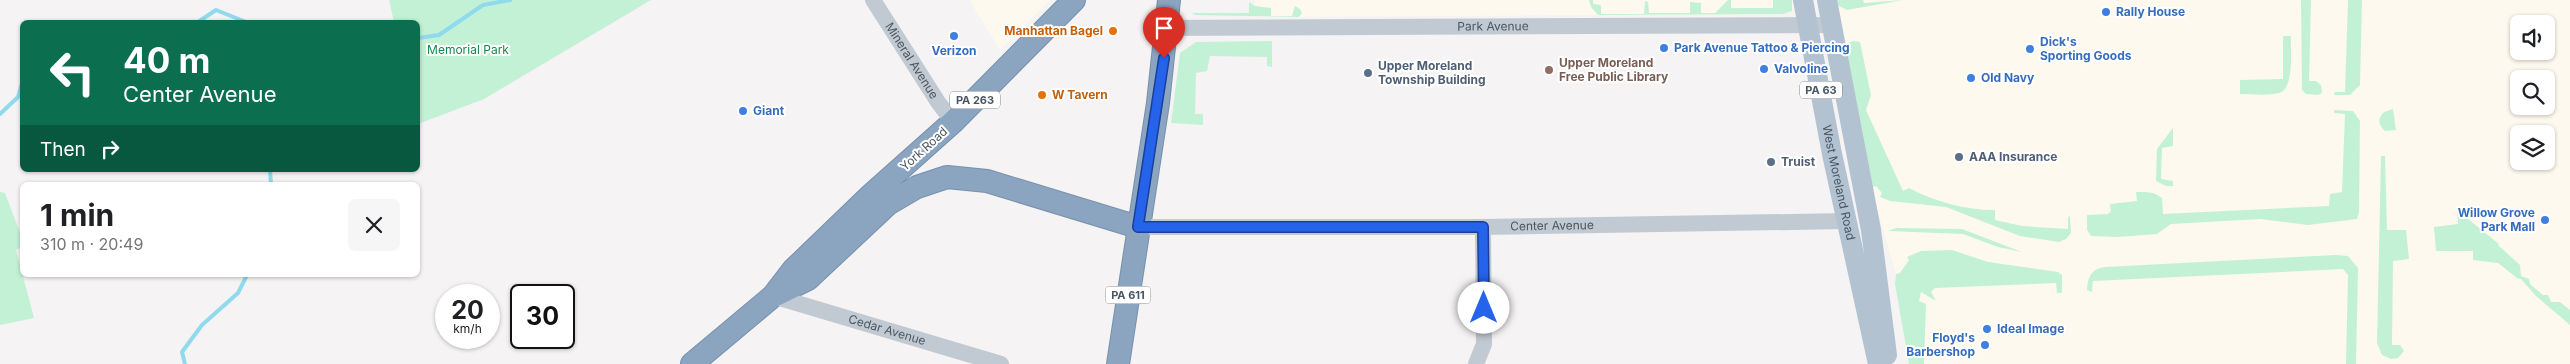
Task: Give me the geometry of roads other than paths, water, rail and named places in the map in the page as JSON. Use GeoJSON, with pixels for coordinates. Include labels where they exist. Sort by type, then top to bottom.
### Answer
{"type":"FeatureCollection","features":[{"type":"Feature","properties":{"kind":"highway","name":"York Road"},"geometry":{"type":"LineString","coordinates":[[692,364],[773,296],[793,270],[871,195],[953,122],[1074,0]]}},
{"type":"Feature","properties":{"kind":"highway","name":"PA 611"},"geometry":{"type":"LineString","coordinates":[[1154,0],[1160,28]]}},
{"type":"Feature","properties":{"kind":"highway","name":"PA 611"},"geometry":{"type":"LineString","coordinates":[[1118,364],[1151,153],[1160,28],[1169,0]]}},
{"type":"Feature","properties":{"kind":"highway","name":"York Road"},"geometry":{"type":"LineString","coordinates":[[773,296],[808,279],[888,204],[916,187],[947,177],[987,181],[1138,227]]}},
{"type":"Feature","properties":{"kind":"main road","name":"West Moreland Road"},"geometry":{"type":"LineString","coordinates":[[1803,0],[1846,221],[1878,364]]}},
{"type":"Feature","properties":{"kind":"main road","name":"West Moreland Road"},"geometry":{"type":"LineString","coordinates":[[1828,0],[1871,230],[1888,364]]}},
{"type":"Feature","properties":{"kind":"street","name":"Mineral Avenue"},"geometry":{"type":"LineString","coordinates":[[873,0],[938,102],[953,122]]}},
{"type":"Feature","properties":{"kind":"street","name":"Park Avenue"},"geometry":{"type":"LineString","coordinates":[[1160,28],[1832,25]]}},
{"type":"Feature","properties":{"kind":"street","name":"Center Avenue"},"geometry":{"type":"LineString","coordinates":[[1138,227],[1483,227],[1846,221]]}},
{"type":"Feature","properties":{"kind":"street"},"geometry":{"type":"LineString","coordinates":[[1476,364],[1484,344],[1483,227]]}},
{"type":"Feature","properties":{"kind":"street","name":"Cedar Avenue"},"geometry":{"type":"LineString","coordinates":[[773,296],[1001,364]]}},
{"type":"Feature","properties":{"kind":"waterway"},"geometry":{"type":"LineString","coordinates":[[420,38],[439,35],[483,5],[510,0]]}},
{"type":"Feature","properties":{"kind":"waterway"},"geometry":{"type":"LineString","coordinates":[[201,20],[216,10],[241,20]]}},
{"type":"Feature","properties":{"kind":"waterway"},"geometry":{"type":"LineString","coordinates":[[0,114],[18,97],[20,90]]}},
{"type":"Feature","properties":{"kind":"waterway"},"geometry":{"type":"LineString","coordinates":[[270,172],[271,182]]}},
{"type":"Feature","properties":{"kind":"waterway"},"geometry":{"type":"LineString","coordinates":[[185,364],[182,352],[202,325],[238,293],[246,277]]}},
{"type":"Feature","properties":{"kind":"place","name":"Rally House"},"geometry":{"type":"Point","coordinates":[2106,12]}},
{"type":"Feature","properties":{"kind":"place","name":"Manhattan Bagel"},"geometry":{"type":"Point","coordinates":[1113,31]}},
{"type":"Feature","properties":{"kind":"place","name":"Verizon"},"geometry":{"type":"Point","coordinates":[954,36]}},
{"type":"Feature","properties":{"kind":"place","name":"Park Avenue Tattoo & Piercing"},"geometry":{"type":"Point","coordinates":[1664,48]}},
{"type":"Feature","properties":{"kind":"place","name":"Dick's Sporting Goods"},"geometry":{"type":"Point","coordinates":[2030,49]}},
{"type":"Feature","properties":{"kind":"place","name":"Valvoline"},"geometry":{"type":"Point","coordinates":[1764,69]}},
{"type":"Feature","properties":{"kind":"place","name":"Upper Moreland Free Public Library"},"geometry":{"type":"Point","coordinates":[1549,70]}},
{"type":"Feature","properties":{"kind":"place","name":"Upper Moreland Township Building"},"geometry":{"type":"Point","coordinates":[1368,73]}},
{"type":"Feature","properties":{"kind":"place","name":"Old Navy"},"geometry":{"type":"Point","coordinates":[1971,78]}},
{"type":"Feature","properties":{"kind":"place","name":"W Tavern"},"geometry":{"type":"Point","coordinates":[1042,95]}},
{"type":"Feature","properties":{"kind":"place","name":"Giant"},"geometry":{"type":"Point","coordinates":[743,111]}},
{"type":"Feature","properties":{"kind":"place","name":"AAA Insurance"},"geometry":{"type":"Point","coordinates":[1959,157]}},
{"type":"Feature","properties":{"kind":"place","name":"Truist"},"geometry":{"type":"Point","coordinates":[1771,162]}},
{"type":"Feature","properties":{"kind":"place","name":"Willow Grove Park Mall"},"geometry":{"type":"Point","coordinates":[2545,220]}},
{"type":"Feature","properties":{"kind":"place","name":"Ideal Image"},"geometry":{"type":"Point","coordinates":[1987,329]}},
{"type":"Feature","properties":{"kind":"place","name":"Floyd's Barbershop"},"geometry":{"type":"Point","coordinates":[1985,345]}},
{"type":"Feature","properties":{"kind":"park label","name":"Memorial Park"},"geometry":{"type":"Point","coordinates":[468,50]}}]}
